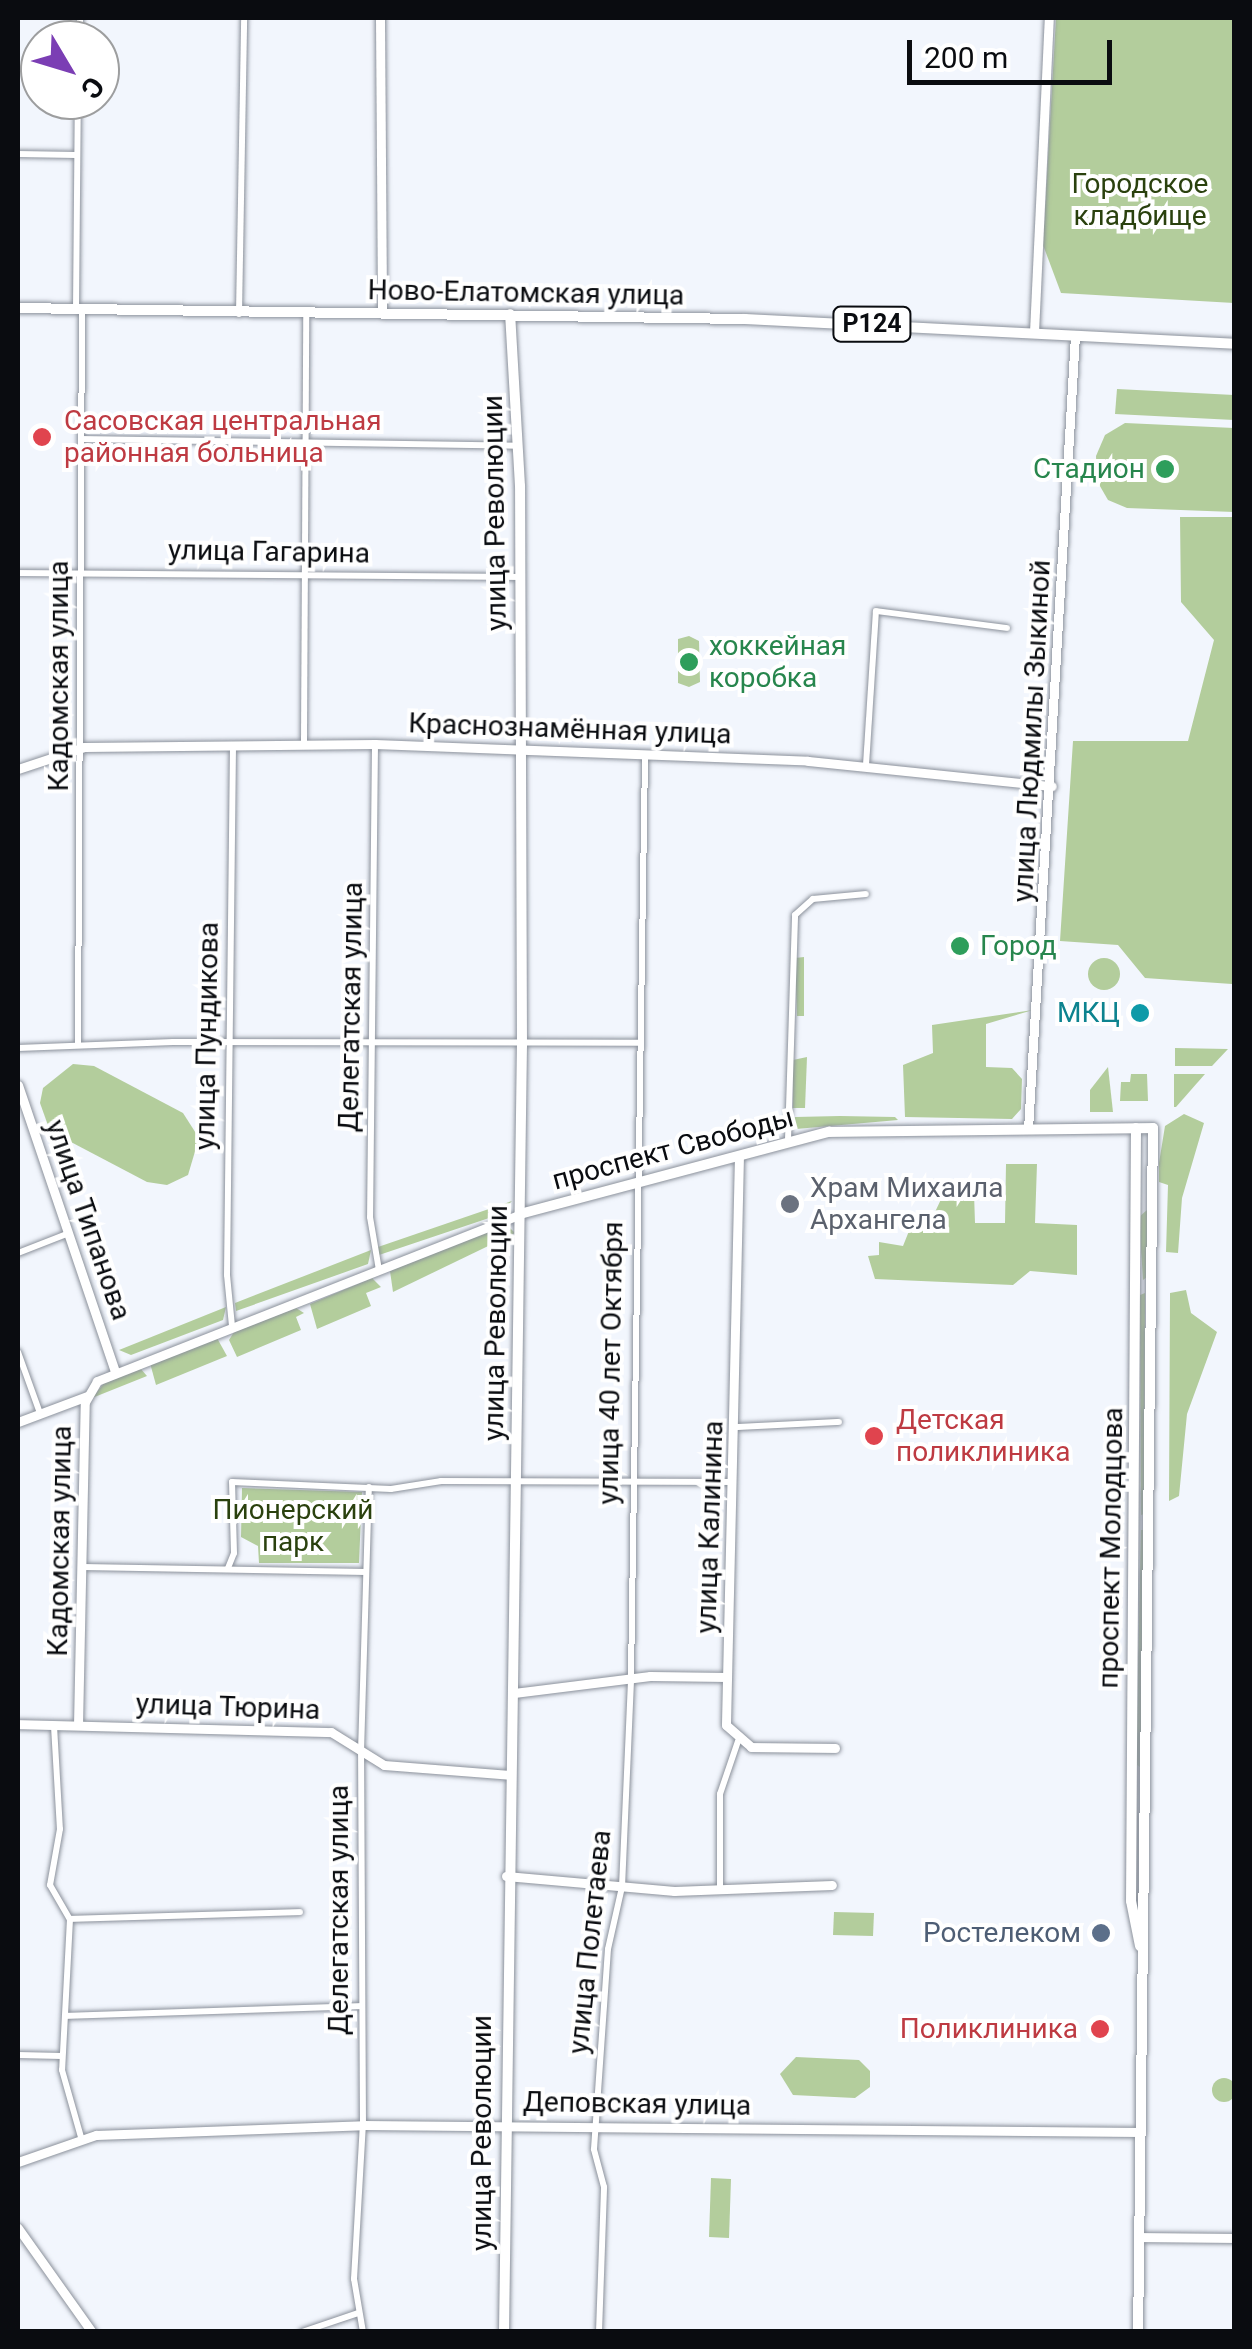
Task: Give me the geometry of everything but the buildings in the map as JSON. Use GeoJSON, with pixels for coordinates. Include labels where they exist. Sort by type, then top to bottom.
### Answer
{"type":"FeatureCollection","features":[{"type":"Feature","properties":{"kind":"main road","name":"Ново-Елатомская улица"},"geometry":{"type":"LineString","coordinates":[[18,308],[239,315],[510,314],[1034,332],[1234,344]]}},
{"type":"Feature","properties":{"kind":"main road","name":"улица Революции"},"geometry":{"type":"LineString","coordinates":[[504,2332],[506,1876],[514,1693],[522,1046],[519,446],[510,314]]}},
{"type":"Feature","properties":{"kind":"main road","name":"проспект Молодцова"},"geometry":{"type":"LineString","coordinates":[[1136,1128],[1131,1902],[1144,1966]]}},
{"type":"Feature","properties":{"kind":"main road","name":"проспект Свободы"},"geometry":{"type":"LineString","coordinates":[[520,1214],[788,1140],[841,1131],[1153,1128]]}},
{"type":"Feature","properties":{"kind":"main road","name":"проспект Молодцова"},"geometry":{"type":"LineString","coordinates":[[1138,2332],[1153,1128]]}},
{"type":"Feature","properties":{"kind":"street"},"geometry":{"type":"LineString","coordinates":[[239,315],[244,18]]}},
{"type":"Feature","properties":{"kind":"street"},"geometry":{"type":"LineString","coordinates":[[380,18],[382,314]]}},
{"type":"Feature","properties":{"kind":"street"},"geometry":{"type":"LineString","coordinates":[[1034,332],[1049,18]]}},
{"type":"Feature","properties":{"kind":"street","name":"Кадомская улица"},"geometry":{"type":"LineString","coordinates":[[78,120],[84,747],[78,1042]]}},
{"type":"Feature","properties":{"kind":"street"},"geometry":{"type":"LineString","coordinates":[[18,154],[77,155]]}},
{"type":"Feature","properties":{"kind":"street"},"geometry":{"type":"LineString","coordinates":[[304,744],[306,314]]}},
{"type":"Feature","properties":{"kind":"street","name":"улица Людмилы Зыкиной"},"geometry":{"type":"LineString","coordinates":[[1028,1129],[1052,786],[1075,334]]}},
{"type":"Feature","properties":{"kind":"street"},"geometry":{"type":"LineString","coordinates":[[83,439],[519,446]]}},
{"type":"Feature","properties":{"kind":"street","name":"улица Гагарина"},"geometry":{"type":"LineString","coordinates":[[18,572],[520,577]]}},
{"type":"Feature","properties":{"kind":"street"},"geometry":{"type":"LineString","coordinates":[[866,765],[876,611],[1008,628]]}},
{"type":"Feature","properties":{"kind":"street","name":"Краснознамённая улица"},"geometry":{"type":"LineString","coordinates":[[18,769],[84,747],[375,744],[522,747],[866,765],[1052,786]]}},
{"type":"Feature","properties":{"kind":"street","name":"Делегатская улица"},"geometry":{"type":"LineString","coordinates":[[375,744],[375,1042],[370,1217],[379,1270]]}},
{"type":"Feature","properties":{"kind":"street","name":"улица Пундикова"},"geometry":{"type":"LineString","coordinates":[[232,1326],[233,745]]}},
{"type":"Feature","properties":{"kind":"street","name":"улица 40 лет Октября"},"geometry":{"type":"LineString","coordinates":[[627,1793],[645,753]]}},
{"type":"Feature","properties":{"kind":"street"},"geometry":{"type":"LineString","coordinates":[[788,1140],[795,915],[813,899],[866,894]]}},
{"type":"Feature","properties":{"kind":"street"},"geometry":{"type":"LineString","coordinates":[[18,1048],[78,1042],[522,1046],[639,1043]]}},
{"type":"Feature","properties":{"kind":"street","name":"улица Типанова"},"geometry":{"type":"LineString","coordinates":[[18,1088],[115,1371]]}},
{"type":"Feature","properties":{"kind":"street","name":"улица Калинина"},"geometry":{"type":"LineString","coordinates":[[738,1155],[736,1427],[726,1726],[738,1741]]}},
{"type":"Feature","properties":{"kind":"street","name":"проспект Свободы"},"geometry":{"type":"LineString","coordinates":[[115,1371],[520,1214]]}},
{"type":"Feature","properties":{"kind":"street"},"geometry":{"type":"LineString","coordinates":[[18,1253],[70,1232]]}},
{"type":"Feature","properties":{"kind":"street"},"geometry":{"type":"LineString","coordinates":[[18,1352],[40,1412]]}},
{"type":"Feature","properties":{"kind":"street","name":"Кадомская улица"},"geometry":{"type":"LineString","coordinates":[[78,1725],[87,1396],[115,1371]]}},
{"type":"Feature","properties":{"kind":"street"},"geometry":{"type":"LineString","coordinates":[[18,1422],[87,1396]]}},
{"type":"Feature","properties":{"kind":"street"},"geometry":{"type":"LineString","coordinates":[[736,1427],[838,1422]]}},
{"type":"Feature","properties":{"kind":"street"},"geometry":{"type":"LineString","coordinates":[[228,1568],[234,1553],[232,1482],[370,1487],[632,1479],[734,1482]]}},
{"type":"Feature","properties":{"kind":"street","name":"Делегатская улица"},"geometry":{"type":"LineString","coordinates":[[362,2332],[358,2313],[363,2125],[362,1752],[370,1487]]}},
{"type":"Feature","properties":{"kind":"street"},"geometry":{"type":"LineString","coordinates":[[82,1567],[366,1572]]}},
{"type":"Feature","properties":{"kind":"street"},"geometry":{"type":"LineString","coordinates":[[514,1693],[630,1678],[727,1677]]}},
{"type":"Feature","properties":{"kind":"street","name":"улица Тюрина"},"geometry":{"type":"LineString","coordinates":[[18,1724],[324,1732],[344,1737],[384,1765],[510,1775]]}},
{"type":"Feature","properties":{"kind":"street"},"geometry":{"type":"LineString","coordinates":[[54,1726],[60,1829],[50,1885],[70,1920],[62,2056],[82,2137]]}},
{"type":"Feature","properties":{"kind":"street"},"geometry":{"type":"LineString","coordinates":[[720,1892],[720,1794],[738,1741],[751,1747],[835,1748]]}},
{"type":"Feature","properties":{"kind":"street","name":"улица Полетаева"},"geometry":{"type":"LineString","coordinates":[[599,2332],[604,2202],[594,2166],[608,1949],[622,1887],[627,1793]]}},
{"type":"Feature","properties":{"kind":"street"},"geometry":{"type":"LineString","coordinates":[[506,1876],[720,1892],[832,1886]]}},
{"type":"Feature","properties":{"kind":"street"},"geometry":{"type":"LineString","coordinates":[[70,1920],[300,1912]]}},
{"type":"Feature","properties":{"kind":"street"},"geometry":{"type":"LineString","coordinates":[[66,2016],[361,2006]]}},
{"type":"Feature","properties":{"kind":"street"},"geometry":{"type":"LineString","coordinates":[[18,2055],[62,2056]]}},
{"type":"Feature","properties":{"kind":"street","name":"Деповская улица"},"geometry":{"type":"LineString","coordinates":[[18,2162],[82,2137],[363,2125],[1141,2132]]}},
{"type":"Feature","properties":{"kind":"street"},"geometry":{"type":"LineString","coordinates":[[18,2228],[92,2332]]}},
{"type":"Feature","properties":{"kind":"street"},"geometry":{"type":"LineString","coordinates":[[1139,2237],[1234,2238]]}},
{"type":"Feature","properties":{"kind":"street"},"geometry":{"type":"LineString","coordinates":[[302,2332],[358,2313]]}},
{"type":"Feature","properties":{"kind":"green space","name":"Городское кладбище"},"geometry":{"type":"Polygon","coordinates":[[[1056,18],[1234,18],[1234,303],[1061,293],[1043,245],[1056,18]]]}},
{"type":"Feature","properties":{"kind":"green space"},"geometry":{"type":"Polygon","coordinates":[[[1117,389],[1234,395],[1234,420],[1115,414],[1117,389]]]}},
{"type":"Feature","properties":{"kind":"green space","name":"Стадион"},"geometry":{"type":"Polygon","coordinates":[[[1125,423],[1234,428],[1234,512],[1127,508],[1108,500],[1097,481],[1096,456],[1105,435],[1125,423]]]}},
{"type":"Feature","properties":{"kind":"green space"},"geometry":{"type":"Polygon","coordinates":[[[1180,517],[1234,517],[1234,1008],[1232,984],[1145,978],[1118,945],[1060,941],[1073,741],[1188,741],[1214,640],[1181,602],[1180,517]]]}},
{"type":"Feature","properties":{"kind":"green space","name":"хоккейная коробка"},"geometry":{"type":"Polygon","coordinates":[[[689,636],[699,641],[700,682],[689,687],[678,683],[678,639],[689,636]]]}},
{"type":"Feature","properties":{"kind":"green space"},"geometry":{"type":"Polygon","coordinates":[[[804,957],[804,1016],[797,1016],[795,958],[804,957]]]}},
{"type":"Feature","properties":{"kind":"green space"},"geometry":{"type":"Polygon","coordinates":[[[1104,958],[1115,963],[1120,974],[1115,985],[1104,990],[1093,985],[1088,974],[1093,963],[1104,958]]]}},
{"type":"Feature","properties":{"kind":"green space"},"geometry":{"type":"Polygon","coordinates":[[[1033,1010],[986,1024],[986,1067],[1012,1068],[1022,1079],[1021,1109],[1012,1119],[905,1117],[903,1065],[933,1053],[932,1025],[1033,1010]]]}},
{"type":"Feature","properties":{"kind":"green space"},"geometry":{"type":"Polygon","coordinates":[[[1175,1048],[1228,1049],[1212,1066],[1175,1066],[1175,1048]]]}},
{"type":"Feature","properties":{"kind":"green space"},"geometry":{"type":"Polygon","coordinates":[[[807,1057],[805,1108],[793,1108],[793,1060],[807,1057]]]}},
{"type":"Feature","properties":{"kind":"green space"},"geometry":{"type":"Polygon","coordinates":[[[73,1064],[94,1066],[183,1113],[199,1138],[188,1175],[167,1185],[147,1182],[50,1131],[40,1103],[43,1088],[73,1064]]]}},
{"type":"Feature","properties":{"kind":"green space"},"geometry":{"type":"Polygon","coordinates":[[[1108,1067],[1113,1112],[1090,1112],[1090,1090],[1108,1067]]]}},
{"type":"Feature","properties":{"kind":"green space"},"geometry":{"type":"Polygon","coordinates":[[[1131,1074],[1147,1074],[1148,1101],[1120,1101],[1121,1082],[1130,1082],[1131,1074]]]}},
{"type":"Feature","properties":{"kind":"green space"},"geometry":{"type":"Polygon","coordinates":[[[1174,1074],[1205,1074],[1176,1107],[1174,1107],[1174,1074]]]}},
{"type":"Feature","properties":{"kind":"green space"},"geometry":{"type":"Polygon","coordinates":[[[1184,1114],[1204,1123],[1182,1198],[1178,1253],[1166,1252],[1168,1185],[1159,1182],[1159,1163],[1165,1126],[1184,1114]]]}},
{"type":"Feature","properties":{"kind":"green space"},"geometry":{"type":"Polygon","coordinates":[[[795,1117],[898,1120],[796,1129],[791,1123],[795,1117]]]}},
{"type":"Feature","properties":{"kind":"green space"},"geometry":{"type":"Polygon","coordinates":[[[1006,1164],[1037,1164],[1035,1223],[1077,1225],[1077,1275],[1030,1271],[1013,1285],[875,1279],[868,1256],[879,1255],[879,1242],[903,1246],[911,1226],[926,1231],[944,1193],[974,1193],[975,1223],[1005,1223],[1006,1164]]]}},
{"type":"Feature","properties":{"kind":"green space"},"geometry":{"type":"Polygon","coordinates":[[[512,1201],[498,1215],[379,1255],[378,1247],[512,1201]]]}},
{"type":"Feature","properties":{"kind":"green space"},"geometry":{"type":"Polygon","coordinates":[[[1147,1210],[1147,1277],[1143,1280],[1139,1217],[1147,1210]]]}},
{"type":"Feature","properties":{"kind":"green space"},"geometry":{"type":"Polygon","coordinates":[[[506,1224],[515,1233],[393,1292],[390,1271],[506,1224]]]}},
{"type":"Feature","properties":{"kind":"green space"},"geometry":{"type":"Polygon","coordinates":[[[371,1250],[368,1264],[236,1311],[235,1303],[371,1250]]]}},
{"type":"Feature","properties":{"kind":"green space"},"geometry":{"type":"Polygon","coordinates":[[[372,1278],[381,1287],[366,1293],[371,1306],[317,1329],[310,1304],[372,1278]]]}},
{"type":"Feature","properties":{"kind":"green space"},"geometry":{"type":"Polygon","coordinates":[[[1186,1290],[1191,1313],[1217,1332],[1187,1414],[1179,1496],[1169,1501],[1170,1293],[1186,1290]]]}},
{"type":"Feature","properties":{"kind":"green space"},"geometry":{"type":"Polygon","coordinates":[[[1145,1293],[1144,1514],[1141,1515],[1140,1295],[1145,1293]]]}},
{"type":"Feature","properties":{"kind":"green space"},"geometry":{"type":"Polygon","coordinates":[[[226,1307],[223,1320],[131,1355],[119,1350],[226,1307]]]}},
{"type":"Feature","properties":{"kind":"green space"},"geometry":{"type":"Polygon","coordinates":[[[296,1308],[304,1313],[296,1317],[301,1330],[237,1357],[229,1340],[234,1332],[296,1308]]]}},
{"type":"Feature","properties":{"kind":"green space"},"geometry":{"type":"Polygon","coordinates":[[[217,1338],[227,1356],[156,1385],[150,1363],[217,1338]]]}},
{"type":"Feature","properties":{"kind":"green space"},"geometry":{"type":"Polygon","coordinates":[[[140,1368],[147,1376],[92,1398],[105,1382],[140,1368]]]}},
{"type":"Feature","properties":{"kind":"green space","name":"Пионерский парк"},"geometry":{"type":"Polygon","coordinates":[[[242,1488],[362,1492],[359,1563],[259,1563],[258,1546],[241,1537],[242,1488]]]}},
{"type":"Feature","properties":{"kind":"green space"},"geometry":{"type":"Polygon","coordinates":[[[1144,1530],[1141,1768],[1136,1764],[1144,1530]]]}},
{"type":"Feature","properties":{"kind":"green space"},"geometry":{"type":"Polygon","coordinates":[[[834,1912],[874,1913],[873,1936],[833,1935],[834,1912]]]}},
{"type":"Feature","properties":{"kind":"green space"},"geometry":{"type":"Polygon","coordinates":[[[796,2057],[859,2060],[870,2071],[870,2087],[855,2098],[793,2095],[780,2074],[796,2057]]]}},
{"type":"Feature","properties":{"kind":"green space"},"geometry":{"type":"Polygon","coordinates":[[[1224,2078],[1236,2090],[1224,2102],[1212,2090],[1224,2078]]]}},
{"type":"Feature","properties":{"kind":"green space"},"geometry":{"type":"Polygon","coordinates":[[[711,2178],[731,2179],[729,2238],[709,2237],[711,2178]]]}},
{"type":"Feature","properties":{"kind":"place","name":"Сасовская центральная районная больница"},"geometry":{"type":"Point","coordinates":[42,437]}},
{"type":"Feature","properties":{"kind":"place","name":"Стадион"},"geometry":{"type":"Point","coordinates":[1165,469]}},
{"type":"Feature","properties":{"kind":"place","name":"хоккейная коробка"},"geometry":{"type":"Point","coordinates":[689,662]}},
{"type":"Feature","properties":{"kind":"place","name":"Город"},"geometry":{"type":"Point","coordinates":[960,946]}},
{"type":"Feature","properties":{"kind":"place","name":"МКЦ"},"geometry":{"type":"Point","coordinates":[1140,1013]}},
{"type":"Feature","properties":{"kind":"place","name":"Храм Михаила Архангела"},"geometry":{"type":"Point","coordinates":[790,1204]}},
{"type":"Feature","properties":{"kind":"place","name":"Детская поликлиника"},"geometry":{"type":"Point","coordinates":[874,1436]}},
{"type":"Feature","properties":{"kind":"place","name":"Ростелеком"},"geometry":{"type":"Point","coordinates":[1101,1933]}},
{"type":"Feature","properties":{"kind":"place","name":"Поликлиника"},"geometry":{"type":"Point","coordinates":[1100,2029]}}]}
